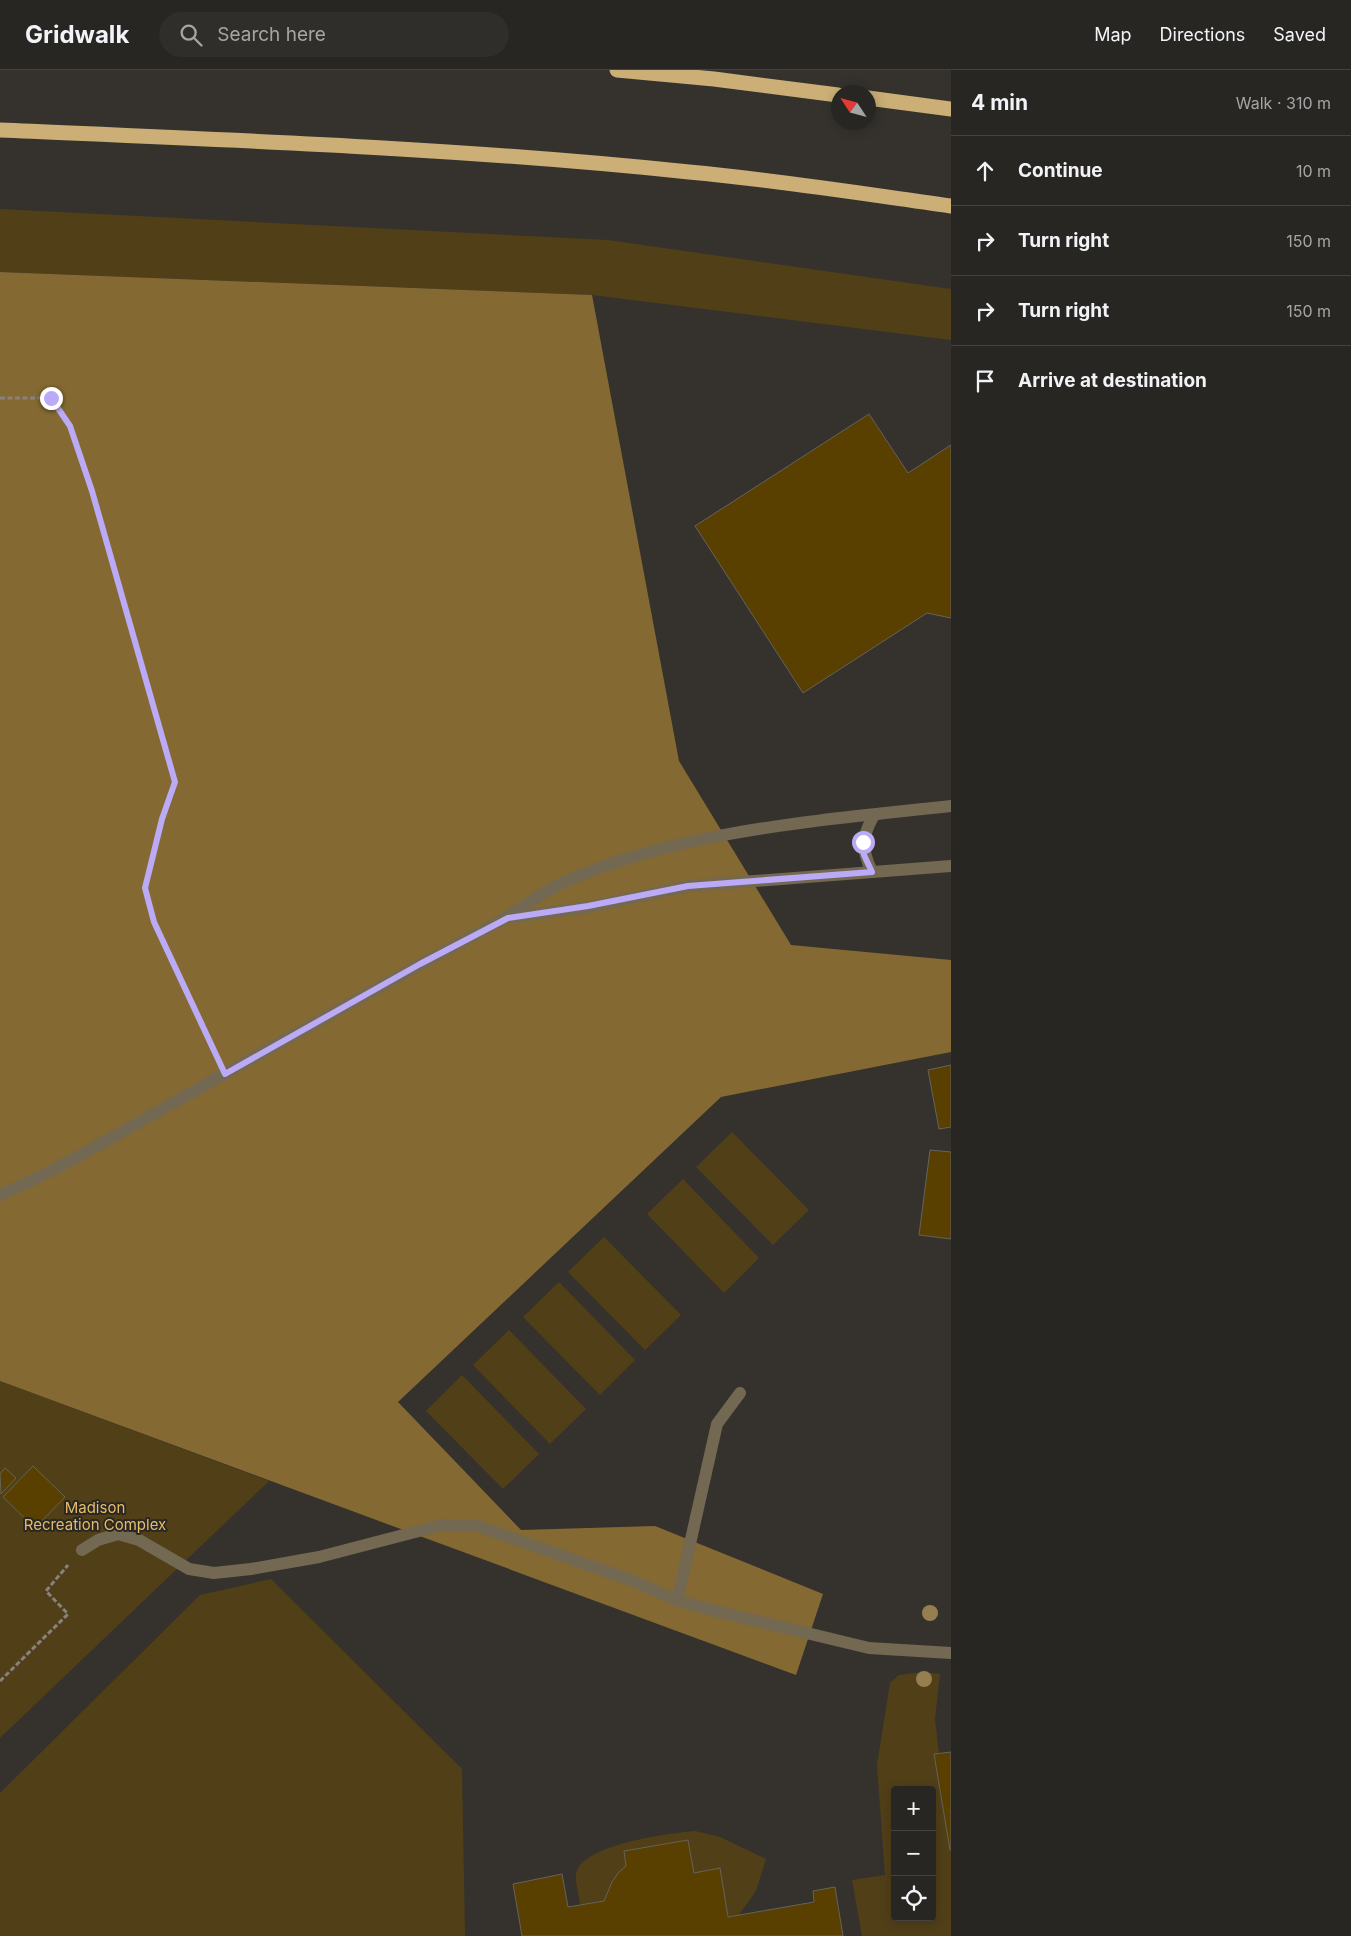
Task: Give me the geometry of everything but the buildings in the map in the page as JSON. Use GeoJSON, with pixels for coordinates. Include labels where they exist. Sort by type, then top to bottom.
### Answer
{"type":"FeatureCollection","features":[{"type":"Feature","properties":{"kind":"highway"},"geometry":{"type":"LineString","coordinates":[[618,70],[714,79],[831,94]]}},
{"type":"Feature","properties":{"kind":"highway"},"geometry":{"type":"LineString","coordinates":[[876,99],[951,109]]}},
{"type":"Feature","properties":{"kind":"highway"},"geometry":{"type":"LineString","coordinates":[[0,130],[486,154],[691,172],[951,206]]}},
{"type":"Feature","properties":{"kind":"street"},"geometry":{"type":"LineString","coordinates":[[0,1195],[81,1155],[420,964],[508,918],[560,884],[612,864],[680,844],[801,822],[951,806]]}},
{"type":"Feature","properties":{"kind":"street"},"geometry":{"type":"LineString","coordinates":[[872,872],[864,855],[863,842],[866,830],[874,815]]}},
{"type":"Feature","properties":{"kind":"street"},"geometry":{"type":"LineString","coordinates":[[508,918],[588,906],[688,886],[951,866]]}},
{"type":"Feature","properties":{"kind":"street"},"geometry":{"type":"LineString","coordinates":[[676,1600],[717,1424],[740,1393]]}},
{"type":"Feature","properties":{"kind":"street"},"geometry":{"type":"LineString","coordinates":[[82,1550],[98,1540],[118,1534],[139,1540],[189,1569],[214,1573],[251,1569],[320,1557],[442,1525],[478,1526],[636,1582],[676,1600],[715,1611],[869,1648],[951,1653]]}},
{"type":"Feature","properties":{"kind":"path"},"geometry":{"type":"LineString","coordinates":[[0,398],[51,398],[70,426],[92,491],[175,782],[162,819],[145,888],[154,922],[225,1074]]}},
{"type":"Feature","properties":{"kind":"path"},"geometry":{"type":"LineString","coordinates":[[0,1680],[68,1614],[46,1591],[82,1550]]}},
{"type":"Feature","properties":{"kind":"green space"},"geometry":{"type":"Polygon","coordinates":[[[0,209],[608,240],[951,289],[951,340],[592,295],[0,272],[0,209]]]}},
{"type":"Feature","properties":{"kind":"green space"},"geometry":{"type":"Polygon","coordinates":[[[732,1132],[809,1210],[773,1245],[696,1167],[732,1132]]]}},
{"type":"Feature","properties":{"kind":"green space"},"geometry":{"type":"Polygon","coordinates":[[[683,1179],[759,1258],[724,1293],[647,1214],[683,1179]]]}},
{"type":"Feature","properties":{"kind":"green space"},"geometry":{"type":"Polygon","coordinates":[[[604,1237],[681,1315],[645,1350],[568,1272],[604,1237]]]}},
{"type":"Feature","properties":{"kind":"green space"},"geometry":{"type":"Polygon","coordinates":[[[559,1282],[635,1360],[600,1395],[523,1317],[559,1282]]]}},
{"type":"Feature","properties":{"kind":"green space"},"geometry":{"type":"Polygon","coordinates":[[[509,1330],[586,1409],[550,1444],[473,1365],[509,1330]]]}},
{"type":"Feature","properties":{"kind":"green space"},"geometry":{"type":"Polygon","coordinates":[[[462,1375],[539,1454],[503,1489],[426,1411],[462,1375]]]}},
{"type":"Feature","properties":{"kind":"green space","name":"Madison Recreation Complex"},"geometry":{"type":"Polygon","coordinates":[[[0,1381],[269,1481],[0,1738],[0,1381]]]}},
{"type":"Feature","properties":{"kind":"green space"},"geometry":{"type":"Polygon","coordinates":[[[271,1579],[462,1769],[465,1936],[0,1936],[0,1793],[200,1595],[271,1579]]]}},
{"type":"Feature","properties":{"kind":"green space"},"geometry":{"type":"Polygon","coordinates":[[[923,1672],[940,1674],[935,1719],[939,1754],[934,1755],[951,1850],[951,1936],[862,1936],[852,1880],[885,1875],[877,1765],[890,1683],[899,1675],[923,1672]]]}},
{"type":"Feature","properties":{"kind":"green space"},"geometry":{"type":"Polygon","coordinates":[[[695,1831],[720,1837],[766,1859],[756,1891],[738,1916],[728,1917],[720,1869],[694,1873],[688,1840],[625,1851],[626,1866],[613,1882],[604,1901],[580,1905],[576,1874],[582,1864],[593,1855],[628,1842],[667,1834],[695,1831]]]}},
{"type":"Feature","properties":{"kind":"shaded area"},"geometry":{"type":"Polygon","coordinates":[[[0,272],[592,295],[679,761],[791,945],[951,960],[951,1052],[721,1097],[398,1402],[521,1530],[655,1526],[823,1594],[796,1675],[0,1381],[0,272]]]}},
{"type":"Feature","properties":{"kind":"route"},"geometry":{"type":"LineString","coordinates":[[51,398],[70,426],[92,491],[175,782],[162,819],[145,888],[154,922],[225,1074],[420,964],[508,918],[588,906],[688,886],[872,872],[864,855],[863,842]]}}]}
